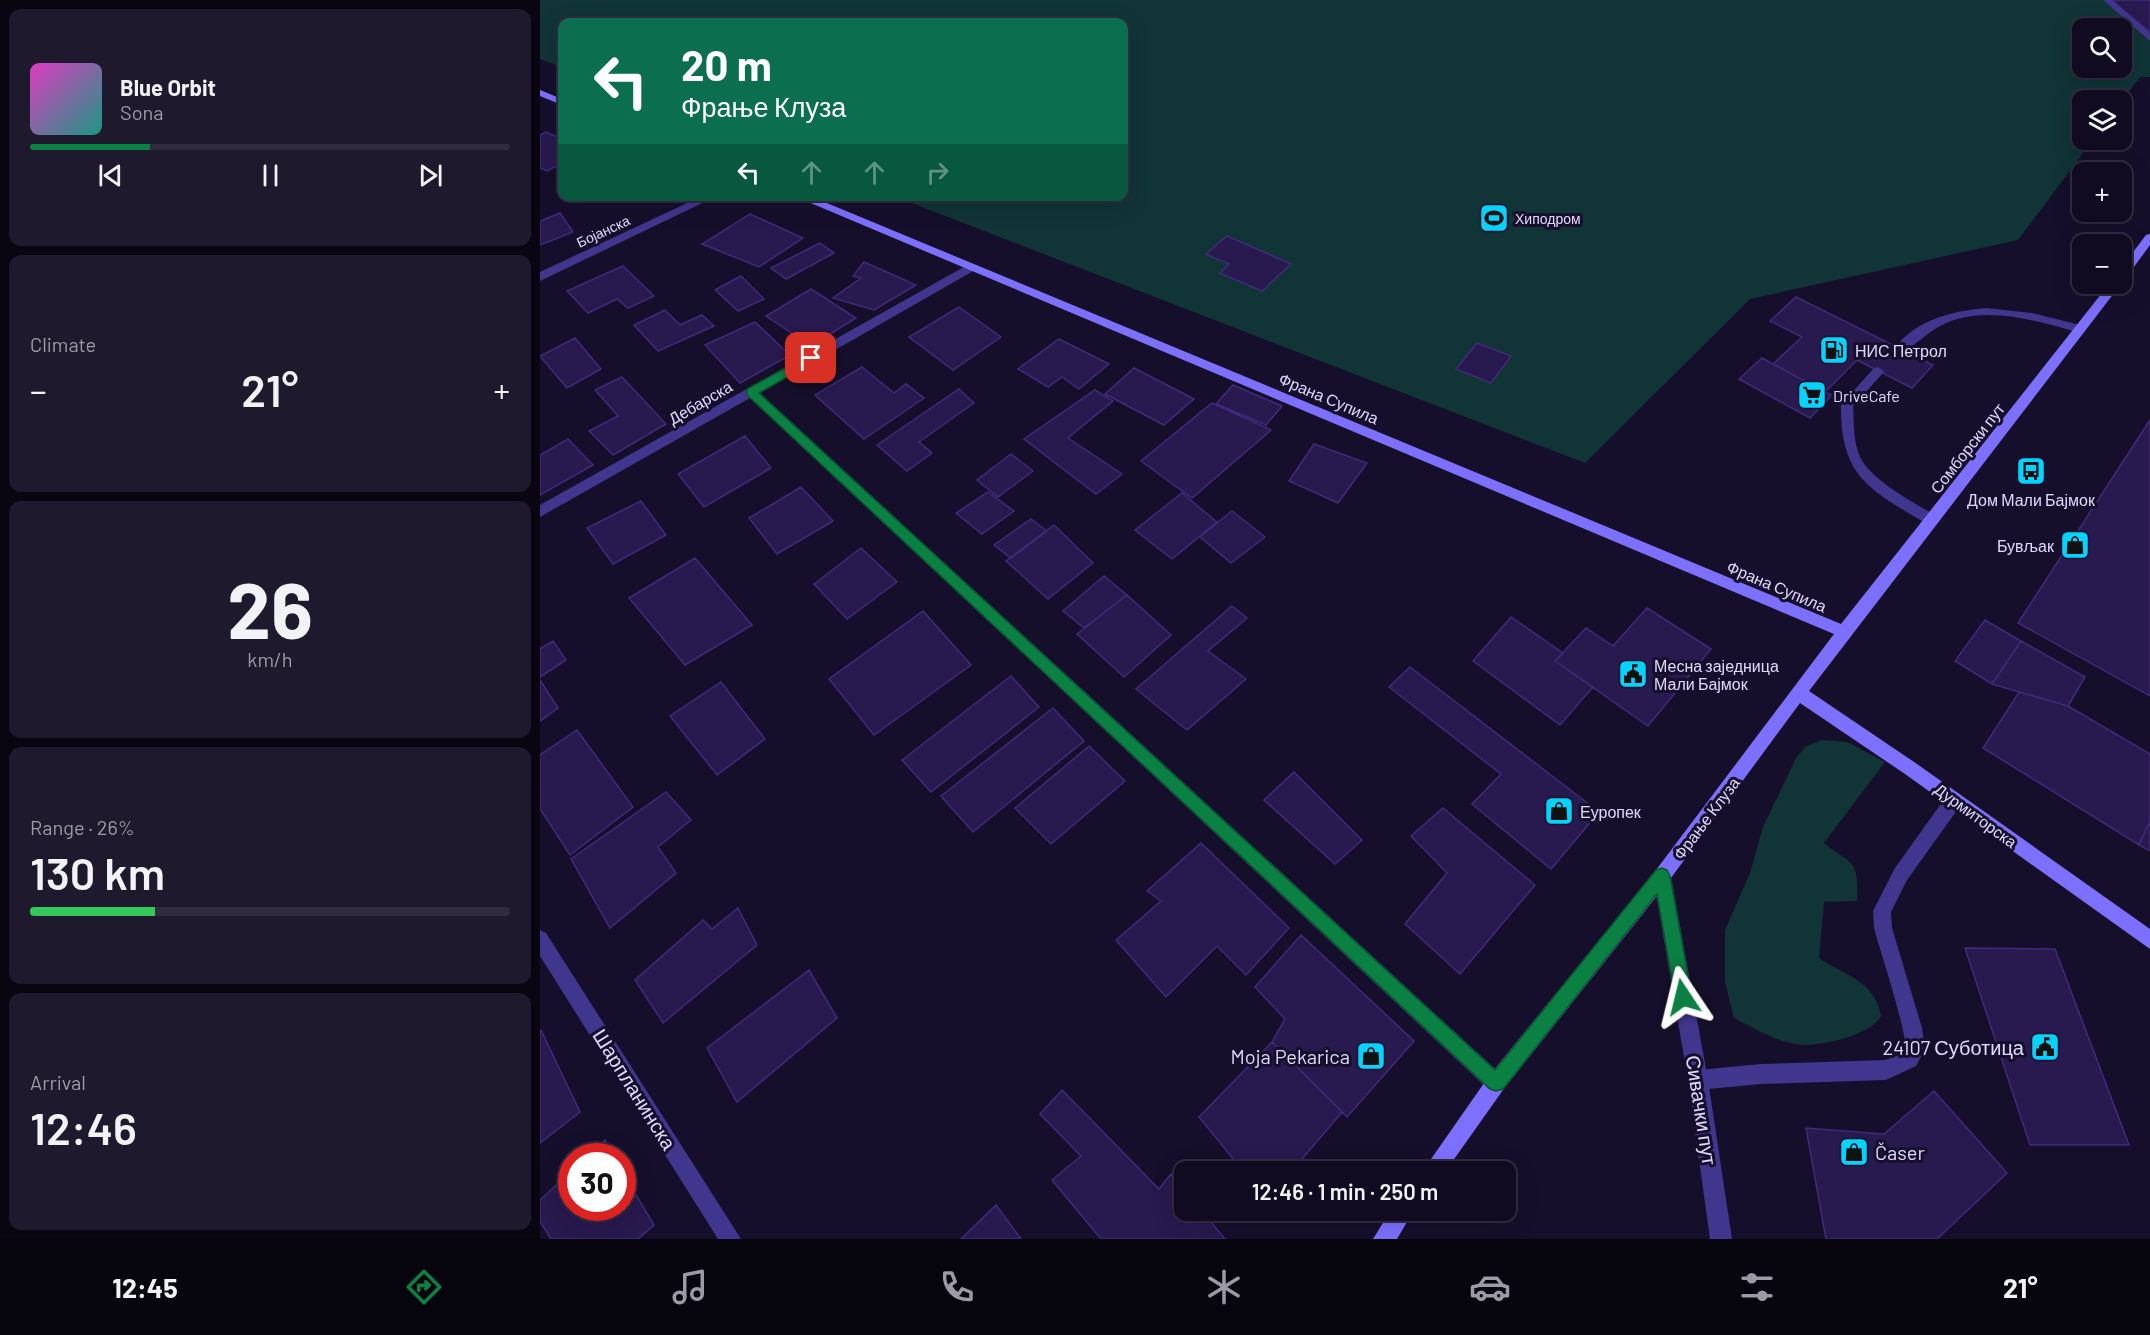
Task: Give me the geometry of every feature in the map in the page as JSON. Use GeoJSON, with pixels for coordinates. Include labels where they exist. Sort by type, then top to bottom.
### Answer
{"type":"FeatureCollection","features":[{"type":"Feature","properties":{"kind":"street"},"geometry":{"type":"LineString","coordinates":[[2107,0],[2150,38]]}},
{"type":"Feature","properties":{"kind":"street"},"geometry":{"type":"LineString","coordinates":[[540,93],[558,100]]}},
{"type":"Feature","properties":{"kind":"street","name":"Бојанска"},"geometry":{"type":"LineString","coordinates":[[540,277],[701,201]]}},
{"type":"Feature","properties":{"kind":"street","name":"Франа Супила"},"geometry":{"type":"LineString","coordinates":[[811,201],[1844,632]]}},
{"type":"Feature","properties":{"kind":"street"},"geometry":{"type":"LineString","coordinates":[[2132,261],[2150,237]]}},
{"type":"Feature","properties":{"kind":"street","name":"Дебарска"},"geometry":{"type":"LineString","coordinates":[[540,512],[971,267]]}},
{"type":"Feature","properties":{"kind":"street","name":"Сомборски пут"},"geometry":{"type":"LineString","coordinates":[[1844,632],[2107,294]]}},
{"type":"Feature","properties":{"kind":"street"},"geometry":{"type":"LineString","coordinates":[[1900,349],[1913,335],[1945,316],[1988,311],[2036,316],[2080,329]]}},
{"type":"Feature","properties":{"kind":"street"},"geometry":{"type":"LineString","coordinates":[[1878,371],[1847,405],[1847,432],[1856,461],[1898,500],[1932,520]]}},
{"type":"Feature","properties":{"kind":"street"},"geometry":{"type":"LineString","coordinates":[[751,392],[1496,1083]]}},
{"type":"Feature","properties":{"kind":"street","name":"Фрање Клуза"},"geometry":{"type":"LineString","coordinates":[[1440,1161],[1496,1083],[1662,876],[1800,694],[1844,632]]}},
{"type":"Feature","properties":{"kind":"street","name":"Дурмиторска"},"geometry":{"type":"LineString","coordinates":[[1800,694],[1954,800],[2150,940]]}},
{"type":"Feature","properties":{"kind":"street"},"geometry":{"type":"LineString","coordinates":[[1698,1080],[1761,1074],[1886,1070],[1909,1059],[1915,1049],[1912,1028],[1883,928],[1882,911],[1901,874],[1954,800]]}},
{"type":"Feature","properties":{"kind":"street","name":"Сивачки пут"},"geometry":{"type":"LineString","coordinates":[[1662,876],[1698,1080],[1721,1239]]}},
{"type":"Feature","properties":{"kind":"street","name":"Шарпланинска"},"geometry":{"type":"LineString","coordinates":[[540,939],[730,1239]]}},
{"type":"Feature","properties":{"kind":"street"},"geometry":{"type":"LineString","coordinates":[[1384,1239],[1396,1221]]}},
{"type":"Feature","properties":{"kind":"green space","name":"Хиподром"},"geometry":{"type":"Polygon","coordinates":[[[540,0],[2150,0],[2150,77],[2140,77],[2130,90],[2072,90],[2072,150],[2086,150],[2076,162],[2072,162],[2072,168],[2018,240],[1750,299],[1585,463],[906,201],[1128,201],[1128,18],[558,18],[558,66],[540,59],[540,0]]]}},
{"type":"Feature","properties":{"kind":"green space"},"geometry":{"type":"Polygon","coordinates":[[[1822,740],[1847,742],[1885,762],[1824,843],[1848,861],[1855,870],[1857,901],[1824,902],[1819,958],[1866,987],[1878,1004],[1881,1016],[1875,1023],[1855,1035],[1829,1042],[1804,1045],[1779,1040],[1734,1018],[1725,982],[1725,930],[1750,873],[1763,827],[1796,758],[1806,746],[1822,740]]]}},
{"type":"Feature","properties":{"kind":"building"},"geometry":{"type":"Polygon","coordinates":[[[2111,0],[2150,0],[2150,32],[2111,0]]]}},
{"type":"Feature","properties":{"kind":"building"},"geometry":{"type":"Polygon","coordinates":[[[546,132],[558,137],[558,165],[547,171],[540,168],[540,135],[546,132]]]}},
{"type":"Feature","properties":{"kind":"building"},"geometry":{"type":"Polygon","coordinates":[[[560,213],[573,232],[540,245],[540,221],[560,213]]]}},
{"type":"Feature","properties":{"kind":"building"},"geometry":{"type":"Polygon","coordinates":[[[750,214],[803,238],[759,267],[702,244],[750,214]]]}},
{"type":"Feature","properties":{"kind":"building"},"geometry":{"type":"Polygon","coordinates":[[[1227,236],[1291,264],[1262,291],[1220,273],[1229,264],[1206,254],[1227,236]]]}},
{"type":"Feature","properties":{"kind":"building"},"geometry":{"type":"Polygon","coordinates":[[[820,243],[834,253],[786,279],[771,268],[820,243]]]}},
{"type":"Feature","properties":{"kind":"building"},"geometry":{"type":"Polygon","coordinates":[[[864,262],[916,285],[874,310],[833,298],[861,278],[853,276],[864,262]]]}},
{"type":"Feature","properties":{"kind":"building"},"geometry":{"type":"Polygon","coordinates":[[[623,266],[654,296],[628,308],[617,299],[588,313],[567,291],[623,266]]]}},
{"type":"Feature","properties":{"kind":"building"},"geometry":{"type":"Polygon","coordinates":[[[741,276],[764,299],[738,311],[715,290],[741,276]]]}},
{"type":"Feature","properties":{"kind":"building"},"geometry":{"type":"Polygon","coordinates":[[[811,289],[856,318],[811,346],[766,316],[811,289]]]}},
{"type":"Feature","properties":{"kind":"building"},"geometry":{"type":"Polygon","coordinates":[[[1796,297],[1933,365],[1912,388],[1857,360],[1825,392],[1773,364],[1802,337],[1770,321],[1796,297]]]}},
{"type":"Feature","properties":{"kind":"building"},"geometry":{"type":"Polygon","coordinates":[[[959,307],[1001,337],[953,370],[909,337],[959,307]]]}},
{"type":"Feature","properties":{"kind":"building"},"geometry":{"type":"Polygon","coordinates":[[[665,310],[680,325],[702,315],[714,326],[658,351],[634,325],[665,310]]]}},
{"type":"Feature","properties":{"kind":"building"},"geometry":{"type":"Polygon","coordinates":[[[755,322],[790,355],[740,383],[705,345],[755,322]]]}},
{"type":"Feature","properties":{"kind":"building"},"geometry":{"type":"Polygon","coordinates":[[[575,338],[601,369],[567,388],[540,356],[575,338]]]}},
{"type":"Feature","properties":{"kind":"building"},"geometry":{"type":"Polygon","coordinates":[[[1059,339],[1109,364],[1079,389],[1062,377],[1048,387],[1018,369],[1059,339]]]}},
{"type":"Feature","properties":{"kind":"building"},"geometry":{"type":"Polygon","coordinates":[[[1477,343],[1511,356],[1491,383],[1456,369],[1477,343]]]}},
{"type":"Feature","properties":{"kind":"building"},"geometry":{"type":"Polygon","coordinates":[[[1762,358],[1832,395],[1810,418],[1739,379],[1762,358]]]}},
{"type":"Feature","properties":{"kind":"building"},"geometry":{"type":"Polygon","coordinates":[[[862,367],[894,393],[906,384],[924,398],[864,439],[815,395],[862,367]]]}},
{"type":"Feature","properties":{"kind":"building"},"geometry":{"type":"Polygon","coordinates":[[[1134,368],[1194,399],[1164,425],[1105,394],[1134,368]]]}},
{"type":"Feature","properties":{"kind":"building"},"geometry":{"type":"Polygon","coordinates":[[[622,377],[666,424],[613,455],[589,431],[618,416],[595,390],[622,377]]]}},
{"type":"Feature","properties":{"kind":"building"},"geometry":{"type":"Polygon","coordinates":[[[1233,385],[1282,406],[1266,425],[1216,404],[1233,385]]]}},
{"type":"Feature","properties":{"kind":"building"},"geometry":{"type":"Polygon","coordinates":[[[959,389],[974,403],[919,442],[932,453],[907,471],[877,445],[959,389]]]}},
{"type":"Feature","properties":{"kind":"building"},"geometry":{"type":"Polygon","coordinates":[[[1095,390],[1113,401],[1068,438],[1122,474],[1096,494],[1024,439],[1095,390]]]}},
{"type":"Feature","properties":{"kind":"building"},"geometry":{"type":"Polygon","coordinates":[[[1212,403],[1271,430],[1192,498],[1141,461],[1212,403]]]}},
{"type":"Feature","properties":{"kind":"building"},"geometry":{"type":"Polygon","coordinates":[[[2150,420],[2150,696],[2018,623],[2150,420]]]}},
{"type":"Feature","properties":{"kind":"building"},"geometry":{"type":"Polygon","coordinates":[[[745,436],[771,468],[704,507],[678,474],[745,436]]]}},
{"type":"Feature","properties":{"kind":"building"},"geometry":{"type":"Polygon","coordinates":[[[568,439],[593,465],[540,495],[540,455],[568,439]]]}},
{"type":"Feature","properties":{"kind":"building"},"geometry":{"type":"Polygon","coordinates":[[[1314,444],[1367,463],[1338,503],[1289,481],[1314,444]]]}},
{"type":"Feature","properties":{"kind":"building"},"geometry":{"type":"Polygon","coordinates":[[[1011,454],[1033,471],[998,497],[977,480],[1011,454]]]}},
{"type":"Feature","properties":{"kind":"building"},"geometry":{"type":"Polygon","coordinates":[[[801,487],[833,521],[777,554],[749,518],[801,487]]]}},
{"type":"Feature","properties":{"kind":"building"},"geometry":{"type":"Polygon","coordinates":[[[988,492],[1014,511],[982,534],[956,513],[988,492]]]}},
{"type":"Feature","properties":{"kind":"building"},"geometry":{"type":"Polygon","coordinates":[[[1182,493],[1217,522],[1172,559],[1135,530],[1182,493]]]}},
{"type":"Feature","properties":{"kind":"building"},"geometry":{"type":"Polygon","coordinates":[[[641,501],[666,535],[613,564],[587,528],[641,501]]]}},
{"type":"Feature","properties":{"kind":"building"},"geometry":{"type":"Polygon","coordinates":[[[1232,511],[1265,537],[1231,563],[1200,537],[1232,511]]]}},
{"type":"Feature","properties":{"kind":"building"},"geometry":{"type":"Polygon","coordinates":[[[1031,519],[1047,531],[1011,558],[994,545],[1031,519]]]}},
{"type":"Feature","properties":{"kind":"building"},"geometry":{"type":"Polygon","coordinates":[[[1054,525],[1093,563],[1048,599],[1006,561],[1054,525]]]}},
{"type":"Feature","properties":{"kind":"building"},"geometry":{"type":"Polygon","coordinates":[[[861,548],[897,582],[847,619],[814,584],[861,548]]]}},
{"type":"Feature","properties":{"kind":"building"},"geometry":{"type":"Polygon","coordinates":[[[695,558],[752,625],[685,665],[629,598],[695,558]]]}},
{"type":"Feature","properties":{"kind":"building"},"geometry":{"type":"Polygon","coordinates":[[[1104,576],[1127,595],[1084,628],[1063,611],[1104,576]]]}},
{"type":"Feature","properties":{"kind":"building"},"geometry":{"type":"Polygon","coordinates":[[[1127,595],[1171,635],[1124,677],[1077,634],[1127,595]]]}},
{"type":"Feature","properties":{"kind":"building"},"geometry":{"type":"Polygon","coordinates":[[[1232,606],[1247,618],[1208,651],[1246,679],[1187,730],[1136,689],[1232,606]]]}},
{"type":"Feature","properties":{"kind":"building","name":"Месна заједница Мали Бајмок"},"geometry":{"type":"Polygon","coordinates":[[[1647,608],[1711,649],[1648,726],[1555,661],[1586,628],[1613,646],[1647,608]]]}},
{"type":"Feature","properties":{"kind":"building"},"geometry":{"type":"Polygon","coordinates":[[[923,611],[971,665],[874,735],[829,679],[923,611]]]}},
{"type":"Feature","properties":{"kind":"building"},"geometry":{"type":"Polygon","coordinates":[[[1511,617],[1563,653],[1555,661],[1593,687],[1560,725],[1473,661],[1511,617]]]}},
{"type":"Feature","properties":{"kind":"building"},"geometry":{"type":"Polygon","coordinates":[[[1985,620],[2021,641],[1992,684],[1955,661],[1985,620]]]}},
{"type":"Feature","properties":{"kind":"building"},"geometry":{"type":"Polygon","coordinates":[[[553,641],[566,660],[540,677],[540,649],[553,641]]]}},
{"type":"Feature","properties":{"kind":"building"},"geometry":{"type":"Polygon","coordinates":[[[2021,641],[2085,677],[2068,706],[1992,684],[2021,641]]]}},
{"type":"Feature","properties":{"kind":"building"},"geometry":{"type":"Polygon","coordinates":[[[1410,667],[1599,812],[1551,869],[1472,804],[1501,774],[1389,687],[1410,667]]]}},
{"type":"Feature","properties":{"kind":"building"},"geometry":{"type":"Polygon","coordinates":[[[1011,676],[1039,707],[931,792],[902,760],[1011,676]]]}},
{"type":"Feature","properties":{"kind":"building"},"geometry":{"type":"Polygon","coordinates":[[[540,680],[558,708],[540,721],[540,680]]]}},
{"type":"Feature","properties":{"kind":"building"},"geometry":{"type":"Polygon","coordinates":[[[721,682],[765,739],[717,775],[670,716],[721,682]]]}},
{"type":"Feature","properties":{"kind":"building"},"geometry":{"type":"Polygon","coordinates":[[[2019,692],[2068,706],[2150,754],[2150,821],[2139,845],[1983,748],[2019,692]]]}},
{"type":"Feature","properties":{"kind":"building"},"geometry":{"type":"Polygon","coordinates":[[[1053,708],[1084,741],[973,832],[941,796],[1053,708]]]}},
{"type":"Feature","properties":{"kind":"building"},"geometry":{"type":"Polygon","coordinates":[[[577,730],[633,807],[570,855],[540,809],[540,755],[577,730]]]}},
{"type":"Feature","properties":{"kind":"building"},"geometry":{"type":"Polygon","coordinates":[[[1089,746],[1125,781],[1051,844],[1015,808],[1089,746]]]}},
{"type":"Feature","properties":{"kind":"building"},"geometry":{"type":"Polygon","coordinates":[[[1294,772],[1362,840],[1335,864],[1264,800],[1294,772]]]}},
{"type":"Feature","properties":{"kind":"building"},"geometry":{"type":"Polygon","coordinates":[[[666,792],[691,820],[658,847],[676,873],[610,928],[571,859],[666,792]]]}},
{"type":"Feature","properties":{"kind":"building"},"geometry":{"type":"Polygon","coordinates":[[[1443,808],[1535,885],[1460,974],[1405,924],[1447,873],[1411,836],[1443,808]]]}},
{"type":"Feature","properties":{"kind":"building"},"geometry":{"type":"Polygon","coordinates":[[[2150,821],[2150,851],[2139,845],[2150,821]]]}},
{"type":"Feature","properties":{"kind":"building"},"geometry":{"type":"Polygon","coordinates":[[[1201,843],[1289,928],[1246,975],[1217,946],[1166,997],[1116,940],[1161,901],[1147,891],[1201,843]]]}},
{"type":"Feature","properties":{"kind":"building"},"geometry":{"type":"Polygon","coordinates":[[[738,908],[757,945],[663,1023],[635,980],[703,920],[712,929],[738,908]]]}},
{"type":"Feature","properties":{"kind":"building"},"geometry":{"type":"Polygon","coordinates":[[[1301,935],[1414,1041],[1347,1117],[1272,1042],[1285,1019],[1255,987],[1301,935]]]}},
{"type":"Feature","properties":{"kind":"building","name":"24107 Суботица"},"geometry":{"type":"Polygon","coordinates":[[[1965,948],[2055,949],[2129,1145],[2030,1145],[1965,948]]]}},
{"type":"Feature","properties":{"kind":"building"},"geometry":{"type":"Polygon","coordinates":[[[809,970],[837,1018],[737,1102],[707,1048],[809,970]]]}},
{"type":"Feature","properties":{"kind":"building"},"geometry":{"type":"Polygon","coordinates":[[[540,1031],[580,1112],[540,1143],[540,1031]]]}},
{"type":"Feature","properties":{"kind":"building"},"geometry":{"type":"Polygon","coordinates":[[[1272,1042],[1342,1112],[1300,1161],[1235,1161],[1199,1117],[1272,1042]]]}},
{"type":"Feature","properties":{"kind":"building"},"geometry":{"type":"Polygon","coordinates":[[[1062,1090],[1159,1189],[1171,1174],[1174,1178],[1174,1221],[1210,1221],[1225,1239],[1101,1239],[1052,1180],[1081,1156],[1040,1114],[1062,1090]]]}},
{"type":"Feature","properties":{"kind":"building"},"geometry":{"type":"Polygon","coordinates":[[[1934,1091],[2007,1173],[1937,1239],[1826,1239],[1806,1128],[1884,1134],[1934,1091]]]}},
{"type":"Feature","properties":{"kind":"building"},"geometry":{"type":"Polygon","coordinates":[[[558,1184],[558,1221],[636,1221],[636,1195],[654,1225],[638,1239],[551,1239],[540,1221],[540,1200],[558,1184]]]}},
{"type":"Feature","properties":{"kind":"building"},"geometry":{"type":"Polygon","coordinates":[[[996,1205],[1021,1239],[961,1239],[996,1205]]]}},
{"type":"Feature","properties":{"kind":"place","name":"Хиподром"},"geometry":{"type":"Point","coordinates":[1494,218]}},
{"type":"Feature","properties":{"kind":"place","name":"НИС Петрол"},"geometry":{"type":"Point","coordinates":[1834,350]}},
{"type":"Feature","properties":{"kind":"place","name":"DriveCafe"},"geometry":{"type":"Point","coordinates":[1812,395]}},
{"type":"Feature","properties":{"kind":"place","name":"Дом Мали Бајмок"},"geometry":{"type":"Point","coordinates":[2031,471]}},
{"type":"Feature","properties":{"kind":"place","name":"Бувљак"},"geometry":{"type":"Point","coordinates":[2075,545]}},
{"type":"Feature","properties":{"kind":"place","name":"Месна заједница Мали Бајмок"},"geometry":{"type":"Point","coordinates":[1633,674]}},
{"type":"Feature","properties":{"kind":"place","name":"Еуропек"},"geometry":{"type":"Point","coordinates":[1559,811]}},
{"type":"Feature","properties":{"kind":"place","name":"24107 Суботица"},"geometry":{"type":"Point","coordinates":[2045,1047]}},
{"type":"Feature","properties":{"kind":"place","name":"Moja Pekarica"},"geometry":{"type":"Point","coordinates":[1371,1056]}},
{"type":"Feature","properties":{"kind":"place","name":"Časer"},"geometry":{"type":"Point","coordinates":[1854,1152]}},
{"type":"Feature","properties":{"kind":"route"},"geometry":{"type":"LineString","coordinates":[[811,358],[751,392],[1496,1083],[1662,876],[1683,997]]}}]}
